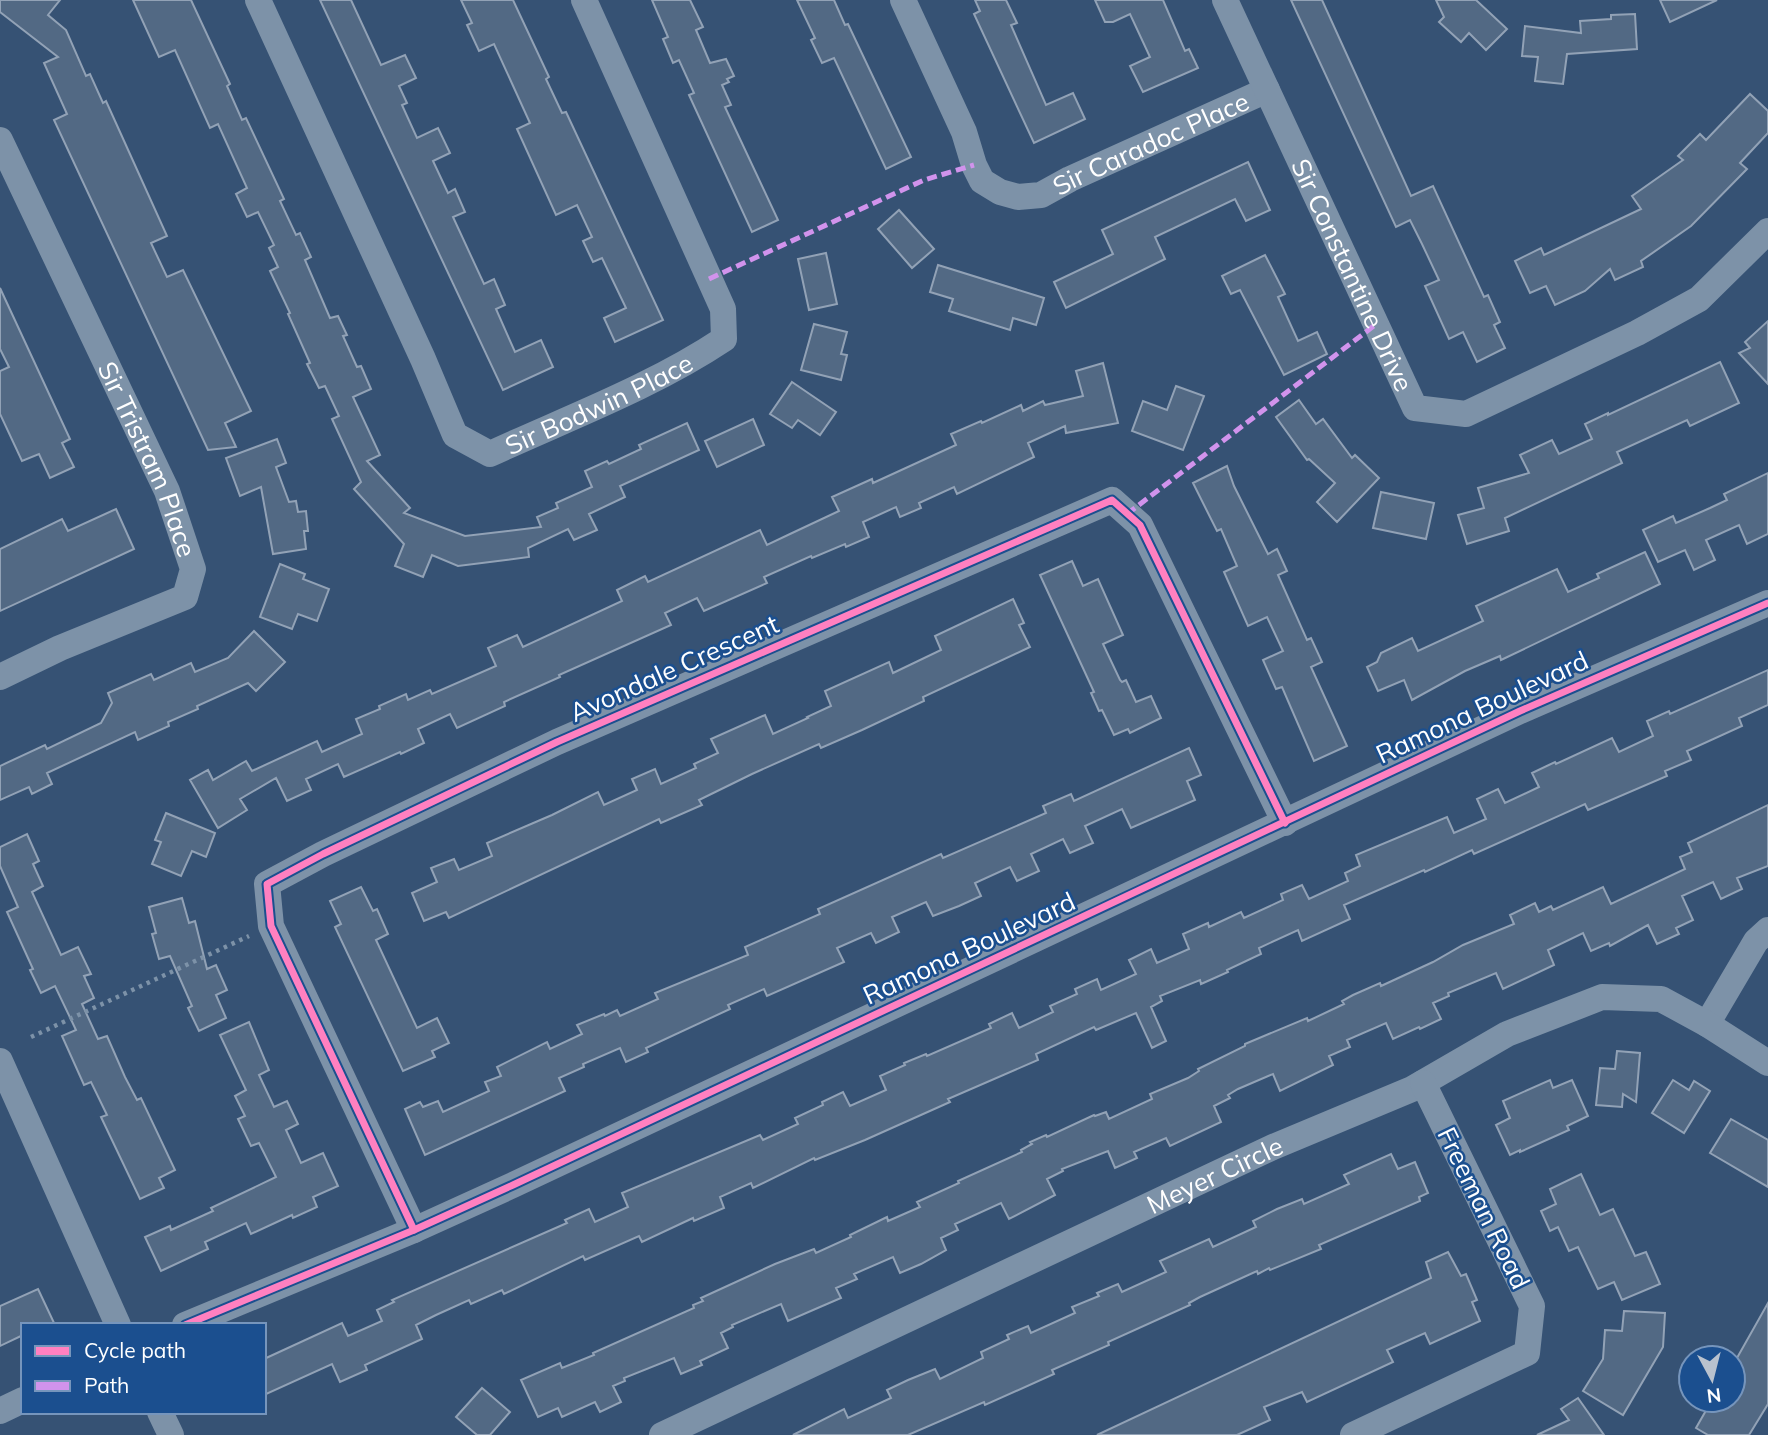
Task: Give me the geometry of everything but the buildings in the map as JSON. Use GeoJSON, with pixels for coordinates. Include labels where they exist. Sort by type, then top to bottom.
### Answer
{"type":"FeatureCollection","features":[{"type":"Feature","properties":{"kind":"street","name":"Sir Bodwin Place"},"geometry":{"type":"LineString","coordinates":[[258,0],[418,346],[456,435],[490,454],[660,377],[697,357],[724,338],[723,309],[584,0]]}},
{"type":"Feature","properties":{"kind":"street","name":"Sir Caradoc Place"},"geometry":{"type":"LineString","coordinates":[[902,0],[964,132],[982,181],[1000,192],[1018,197],[1041,195],[1070,178],[1267,90]]}},
{"type":"Feature","properties":{"kind":"street","name":"Sir Constantine Drive"},"geometry":{"type":"LineString","coordinates":[[1225,0],[1415,408],[1466,414],[1637,333],[1699,299],[1768,231]]}},
{"type":"Feature","properties":{"kind":"street","name":"Sir Tristram Place"},"geometry":{"type":"LineString","coordinates":[[0,140],[167,491],[193,569],[185,597],[60,648],[0,677]]}},
{"type":"Feature","properties":{"kind":"street","name":"Avondale Crescent"},"geometry":{"type":"LineString","coordinates":[[414,1230],[271,926],[267,884],[323,854],[557,742],[1112,500],[1140,526],[1285,822]]}},
{"type":"Feature","properties":{"kind":"street","name":"Ramona Boulevard"},"geometry":{"type":"LineString","coordinates":[[190,1323],[414,1230],[1520,711],[1768,603]]}},
{"type":"Feature","properties":{"kind":"street"},"geometry":{"type":"LineString","coordinates":[[1707,1024],[1756,941],[1768,930]]}},
{"type":"Feature","properties":{"kind":"street","name":"Meyer Circle"},"geometry":{"type":"LineString","coordinates":[[662,1435],[1273,1147],[1423,1083],[1507,1034],[1602,997],[1661,999],[1707,1024],[1768,1063]]}},
{"type":"Feature","properties":{"kind":"street"},"geometry":{"type":"LineString","coordinates":[[0,1061],[117,1323]]}},
{"type":"Feature","properties":{"kind":"street","name":"Freeman Road"},"geometry":{"type":"LineString","coordinates":[[1353,1435],[1527,1353],[1532,1306],[1423,1083]]}},
{"type":"Feature","properties":{"kind":"street"},"geometry":{"type":"LineString","coordinates":[[0,1411],[21,1401]]}},
{"type":"Feature","properties":{"kind":"street"},"geometry":{"type":"LineString","coordinates":[[161,1414],[171,1435]]}},
{"type":"Feature","properties":{"kind":"path"},"geometry":{"type":"LineString","coordinates":[[31,1037],[271,926]]}},
{"type":"Feature","properties":{"kind":"marked path"},"geometry":{"type":"LineString","coordinates":[[709,279],[924,180],[974,165]]}},
{"type":"Feature","properties":{"kind":"marked path"},"geometry":{"type":"LineString","coordinates":[[1127,514],[1375,325]]}},
{"type":"Feature","properties":{"kind":"cycle path"},"geometry":{"type":"LineString","coordinates":[[414,1230],[271,926],[267,884],[323,854],[557,742],[1112,500],[1140,525],[1285,823]]}},
{"type":"Feature","properties":{"kind":"cycle path"},"geometry":{"type":"LineString","coordinates":[[190,1323],[414,1230],[513,1185],[1520,711],[1768,603]]}}]}
